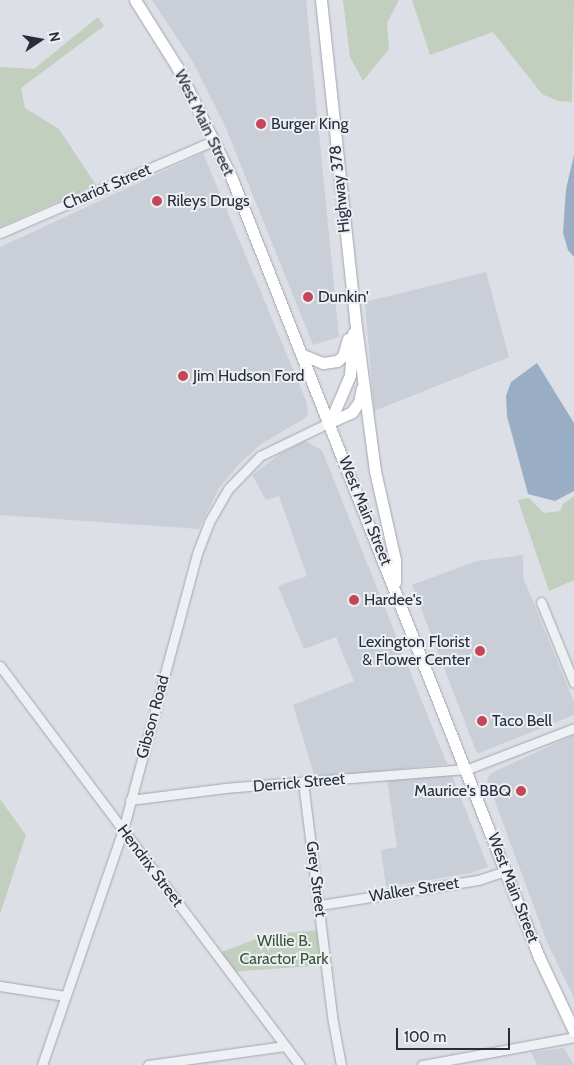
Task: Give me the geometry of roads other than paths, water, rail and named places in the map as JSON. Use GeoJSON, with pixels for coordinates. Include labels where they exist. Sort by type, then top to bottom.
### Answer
{"type":"FeatureCollection","features":[{"type":"Feature","properties":{"kind":"main road","name":"West Main Street"},"geometry":{"type":"LineString","coordinates":[[135,0],[177,67],[215,140],[330,422],[468,769],[540,957],[574,1031]]}},
{"type":"Feature","properties":{"kind":"main road","name":"Highway 378"},"geometry":{"type":"LineString","coordinates":[[321,0],[355,319]]}},
{"type":"Feature","properties":{"kind":"main road"},"geometry":{"type":"LineString","coordinates":[[303,355],[323,363],[337,361],[343,356],[355,319]]}},
{"type":"Feature","properties":{"kind":"main road"},"geometry":{"type":"LineString","coordinates":[[355,319],[376,478],[395,560],[394,584]]}},
{"type":"Feature","properties":{"kind":"main road"},"geometry":{"type":"LineString","coordinates":[[330,422],[350,375],[355,319]]}},
{"type":"Feature","properties":{"kind":"main road"},"geometry":{"type":"LineString","coordinates":[[330,422],[348,415],[357,406],[363,375]]}},
{"type":"Feature","properties":{"kind":"street","name":"Chariot Street"},"geometry":{"type":"LineString","coordinates":[[0,233],[215,140]]}},
{"type":"Feature","properties":{"kind":"street","name":"Gibson Road"},"geometry":{"type":"LineString","coordinates":[[42,1065],[123,830],[198,550],[218,504],[229,488],[265,452],[330,422]]}},
{"type":"Feature","properties":{"kind":"street"},"geometry":{"type":"LineString","coordinates":[[541,602],[574,683]]}},
{"type":"Feature","properties":{"kind":"street","name":"Hendrix Street"},"geometry":{"type":"LineString","coordinates":[[0,666],[300,1065]]}},
{"type":"Feature","properties":{"kind":"street","name":"Derrick Street"},"geometry":{"type":"LineString","coordinates":[[130,800],[205,790],[468,769],[574,728]]}},
{"type":"Feature","properties":{"kind":"street","name":"Grey Street"},"geometry":{"type":"LineString","coordinates":[[303,782],[320,905],[333,1022],[341,1065]]}},
{"type":"Feature","properties":{"kind":"street","name":"Walker Street"},"geometry":{"type":"LineString","coordinates":[[320,905],[478,880],[506,871]]}},
{"type":"Feature","properties":{"kind":"street"},"geometry":{"type":"LineString","coordinates":[[0,986],[65,996]]}},
{"type":"Feature","properties":{"kind":"street"},"geometry":{"type":"LineString","coordinates":[[422,1065],[574,1037]]}},
{"type":"Feature","properties":{"kind":"street"},"geometry":{"type":"LineString","coordinates":[[148,1065],[284,1046]]}},
{"type":"Feature","properties":{"kind":"water"},"geometry":{"type":"Polygon","coordinates":[[[574,155],[574,257],[568,250],[563,233],[566,189],[574,155]]]}},
{"type":"Feature","properties":{"kind":"water"},"geometry":{"type":"Polygon","coordinates":[[[537,363],[574,423],[574,491],[555,501],[528,494],[507,416],[506,396],[511,382],[537,363]]]}},
{"type":"Feature","properties":{"kind":"place","name":"Burger King"},"geometry":{"type":"Point","coordinates":[261,124]}},
{"type":"Feature","properties":{"kind":"place","name":"Rileys Drugs"},"geometry":{"type":"Point","coordinates":[157,201]}},
{"type":"Feature","properties":{"kind":"place","name":"Dunkin'"},"geometry":{"type":"Point","coordinates":[308,297]}},
{"type":"Feature","properties":{"kind":"place","name":"Jim Hudson Ford"},"geometry":{"type":"Point","coordinates":[183,376]}},
{"type":"Feature","properties":{"kind":"place","name":"Hardee's"},"geometry":{"type":"Point","coordinates":[354,600]}},
{"type":"Feature","properties":{"kind":"place","name":"Lexington Florist & Flower Center"},"geometry":{"type":"Point","coordinates":[480,651]}},
{"type":"Feature","properties":{"kind":"place","name":"Taco Bell"},"geometry":{"type":"Point","coordinates":[482,721]}},
{"type":"Feature","properties":{"kind":"place","name":"Maurice's BBQ"},"geometry":{"type":"Point","coordinates":[521,791]}},
{"type":"Feature","properties":{"kind":"park label","name":"Willie B. Caractor Park"},"geometry":{"type":"Point","coordinates":[284,950]}}]}
